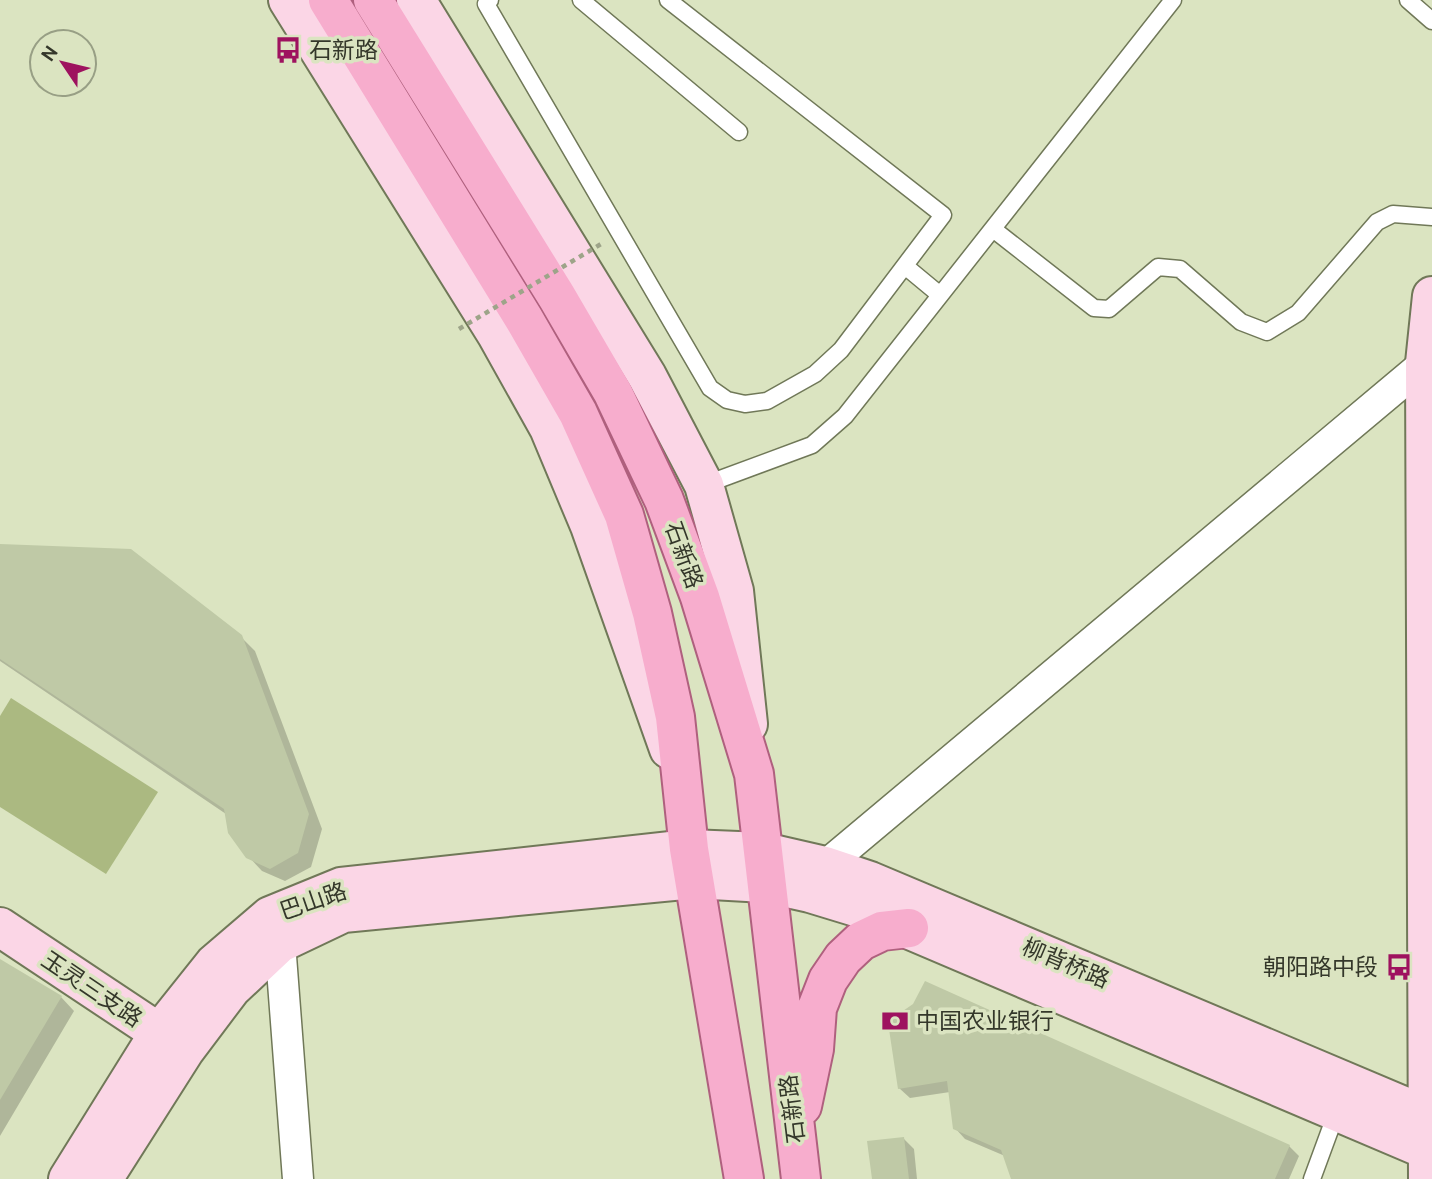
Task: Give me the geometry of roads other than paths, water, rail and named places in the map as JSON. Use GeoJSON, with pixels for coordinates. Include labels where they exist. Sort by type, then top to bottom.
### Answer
{"type":"FeatureCollection","features":[{"type":"Feature","properties":{"kind":"main road","name":"石新路"},"geometry":{"type":"LineString","coordinates":[[328,0],[524,319],[578,413],[624,515],[652,613],[675,717],[691,864],[744,1179]]}},
{"type":"Feature","properties":{"kind":"main road","name":"石新路"},"geometry":{"type":"LineString","coordinates":[[373,0],[613,393],[664,500],[700,597],[754,774],[801,1179]]}},
{"type":"Feature","properties":{"kind":"main road"},"geometry":{"type":"LineString","coordinates":[[796,1139],[814,1049],[817,1008],[828,980],[843,958],[861,941],[882,931],[909,928]]}},
{"type":"Feature","properties":{"kind":"street"},"geometry":{"type":"LineString","coordinates":[[288,0],[498,335],[549,428],[590,526],[683,789]]}},
{"type":"Feature","properties":{"kind":"street"},"geometry":{"type":"LineString","coordinates":[[416,0],[647,376],[704,485],[734,591],[754,774]]}},
{"type":"Feature","properties":{"kind":"street"},"geometry":{"type":"LineString","coordinates":[[1430,1143],[1425,363],[1432,296]]}},
{"type":"Feature","properties":{"kind":"street"},"geometry":{"type":"LineString","coordinates":[[825,866],[1425,363]]}},
{"type":"Feature","properties":{"kind":"street","name":"柳背桥路"},"geometry":{"type":"LineString","coordinates":[[691,864],[825,866],[870,881],[921,902],[1430,1143]]}},
{"type":"Feature","properties":{"kind":"street","name":"巴山路"},"geometry":{"type":"LineString","coordinates":[[68,1179],[172,1042],[280,943],[343,913],[691,864]]}},
{"type":"Feature","properties":{"kind":"street","name":"巴山路"},"geometry":{"type":"LineString","coordinates":[[103,1179],[214,964],[270,916],[341,887],[691,864]]}},
{"type":"Feature","properties":{"kind":"street","name":"柳背桥路"},"geometry":{"type":"LineString","coordinates":[[764,867],[822,896],[909,928],[1337,1111],[1430,1143]]}},
{"type":"Feature","properties":{"kind":"street","name":"玉灵三支路"},"geometry":{"type":"LineString","coordinates":[[0,927],[172,1042]]}},
{"type":"Feature","properties":{"kind":"street"},"geometry":{"type":"LineString","coordinates":[[280,943],[298,1179]]}},
{"type":"Feature","properties":{"kind":"lane"},"geometry":{"type":"LineString","coordinates":[[489,0],[486,4],[710,388],[727,400],[745,404],[767,401],[816,374],[841,350],[943,215],[668,0]]}},
{"type":"Feature","properties":{"kind":"lane"},"geometry":{"type":"LineString","coordinates":[[581,0],[739,132]]}},
{"type":"Feature","properties":{"kind":"lane"},"geometry":{"type":"LineString","coordinates":[[704,485],[812,445],[845,416],[1173,0]]}},
{"type":"Feature","properties":{"kind":"lane"},"geometry":{"type":"LineString","coordinates":[[1408,0],[1432,21]]}},
{"type":"Feature","properties":{"kind":"lane"},"geometry":{"type":"LineString","coordinates":[[993,229],[1094,308],[1109,309],[1158,267],[1180,269],[1241,322],[1267,332],[1298,313],[1377,222],[1393,214],[1432,217]]}},
{"type":"Feature","properties":{"kind":"lane"},"geometry":{"type":"LineString","coordinates":[[905,266],[940,295]]}},
{"type":"Feature","properties":{"kind":"lane"},"geometry":{"type":"LineString","coordinates":[[1312,1179],[1337,1111]]}},
{"type":"Feature","properties":{"kind":"place","name":"石新路"},"geometry":{"type":"Point","coordinates":[288,50]}},
{"type":"Feature","properties":{"kind":"place","name":"朝阳路中段"},"geometry":{"type":"Point","coordinates":[1399,967]}},
{"type":"Feature","properties":{"kind":"place","name":"中国农业银行"},"geometry":{"type":"Point","coordinates":[895,1021]}}]}
